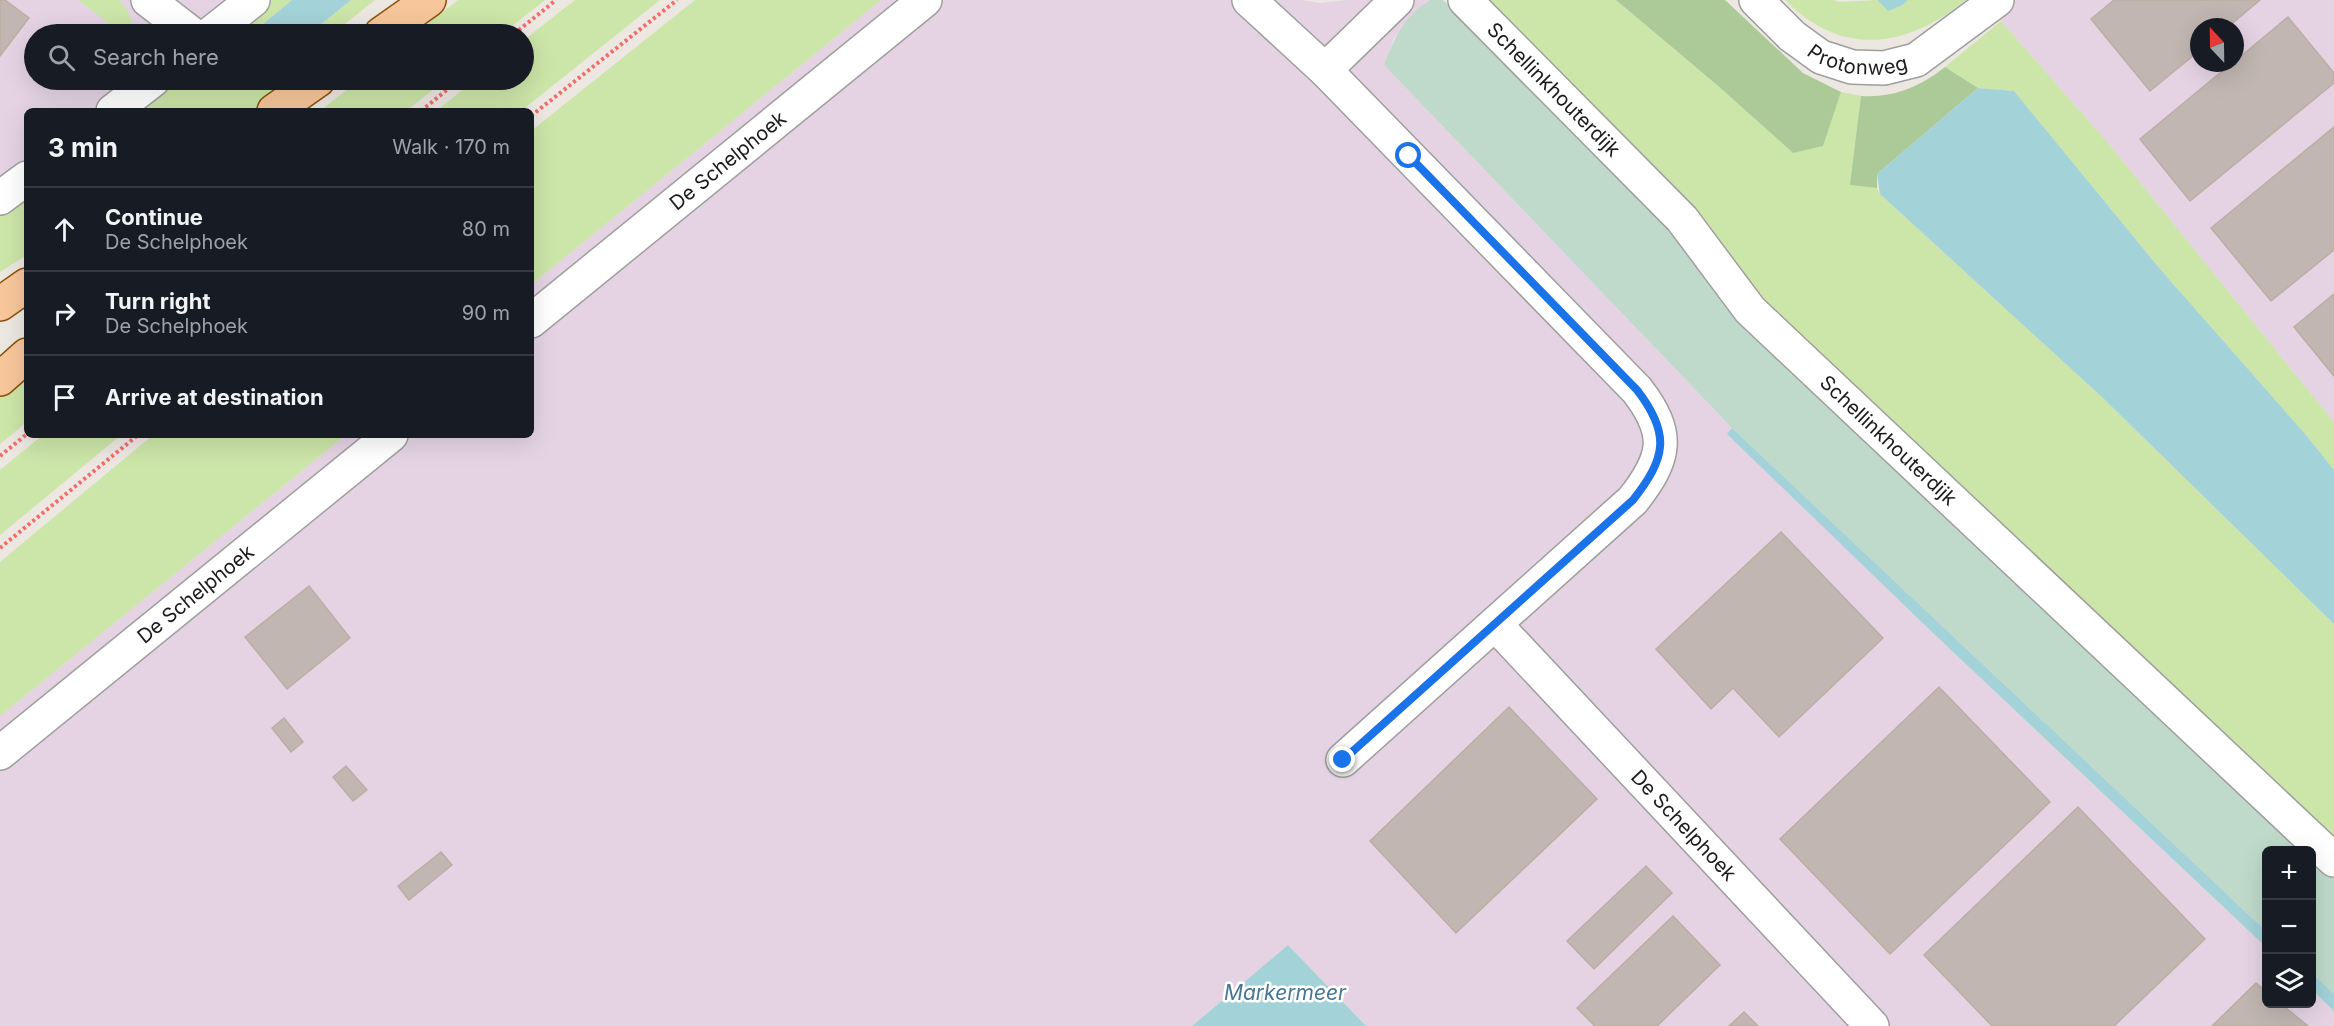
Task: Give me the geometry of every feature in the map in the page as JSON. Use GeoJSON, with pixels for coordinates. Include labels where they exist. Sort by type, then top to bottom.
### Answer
{"type":"FeatureCollection","features":[{"type":"Feature","properties":{"kind":"main road"},"geometry":{"type":"LineString","coordinates":[[395,24],[429,0],[401,24]]}},
{"type":"Feature","properties":{"kind":"main road"},"geometry":{"type":"LineString","coordinates":[[278,108],[304,90]]}},
{"type":"Feature","properties":{"kind":"main road"},"geometry":{"type":"LineString","coordinates":[[308,108],[329,90]]}},
{"type":"Feature","properties":{"kind":"main road"},"geometry":{"type":"LineString","coordinates":[[0,304],[24,287]]}},
{"type":"Feature","properties":{"kind":"main road"},"geometry":{"type":"LineString","coordinates":[[0,379],[24,358]]}},
{"type":"Feature","properties":{"kind":"street"},"geometry":{"type":"LineString","coordinates":[[148,0],[179,24]]}},
{"type":"Feature","properties":{"kind":"street"},"geometry":{"type":"LineString","coordinates":[[223,24],[253,0]]}},
{"type":"Feature","properties":{"kind":"street","name":"De Schelphoek"},"geometry":{"type":"LineString","coordinates":[[534,319],[925,0]]}},
{"type":"Feature","properties":{"kind":"street"},"geometry":{"type":"LineString","coordinates":[[1249,0],[1325,70],[1637,390],[1654,411],[1660,433],[1659,454],[1650,478],[1633,500],[1343,760]]}},
{"type":"Feature","properties":{"kind":"street"},"geometry":{"type":"LineString","coordinates":[[1325,70],[1396,0]]}},
{"type":"Feature","properties":{"kind":"street","name":"Schellinkhouterdijk"},"geometry":{"type":"LineString","coordinates":[[1465,0],[1682,219],[1750,310],[2334,860]]}},
{"type":"Feature","properties":{"kind":"street","name":"Protonweg"},"geometry":{"type":"LineString","coordinates":[[1756,0],[1792,36],[1821,57],[1852,67],[1884,68],[1916,60],[1997,0]]}},
{"type":"Feature","properties":{"kind":"street"},"geometry":{"type":"LineString","coordinates":[[117,108],[140,90]]}},
{"type":"Feature","properties":{"kind":"street"},"geometry":{"type":"LineString","coordinates":[[0,198],[24,180]]}},
{"type":"Feature","properties":{"kind":"street","name":"De Schelphoek"},"geometry":{"type":"LineString","coordinates":[[0,753],[387,438]]}},
{"type":"Feature","properties":{"kind":"street","name":"De Schelphoek"},"geometry":{"type":"LineString","coordinates":[[1495,624],[1872,1026]]}},
{"type":"Feature","properties":{"kind":"path"},"geometry":{"type":"LineString","coordinates":[[526,24],[556,0]]}},
{"type":"Feature","properties":{"kind":"path"},"geometry":{"type":"LineString","coordinates":[[534,114],[677,0]]}},
{"type":"Feature","properties":{"kind":"path"},"geometry":{"type":"LineString","coordinates":[[425,108],[447,90]]}},
{"type":"Feature","properties":{"kind":"path"},"geometry":{"type":"LineString","coordinates":[[0,456],[24,436]]}},
{"type":"Feature","properties":{"kind":"path"},"geometry":{"type":"LineString","coordinates":[[0,548],[134,438]]}},
{"type":"Feature","properties":{"kind":"shaded area"},"geometry":{"type":"Polygon","coordinates":[[[0,0],[231,0],[201,24],[24,24],[24,90],[122,90],[100,108],[24,108],[24,167],[0,186],[0,0]]]}},
{"type":"Feature","properties":{"kind":"shaded area"},"geometry":{"type":"Polygon","coordinates":[[[881,0],[1302,0],[1320,3],[1347,0],[1430,0],[1394,38],[1384,65],[1732,428],[1728,434],[1934,634],[2262,943],[2262,1008],[2316,1008],[2316,994],[2334,1011],[2334,1026],[1366,1026],[1288,945],[1192,1026],[0,1026],[0,716],[342,438],[534,438],[534,283],[881,0]]]}},
{"type":"Feature","properties":{"kind":"shaded area"},"geometry":{"type":"Polygon","coordinates":[[[2007,0],[2334,0],[2334,422],[2109,144],[2001,21],[2007,0]]]}},
{"type":"Feature","properties":{"kind":"green space"},"geometry":{"type":"Polygon","coordinates":[[[78,0],[119,0],[128,11],[133,24],[110,24],[78,0]]]}},
{"type":"Feature","properties":{"kind":"green space"},"geometry":{"type":"Polygon","coordinates":[[[270,0],[292,0],[263,24],[240,24],[270,0]]]}},
{"type":"Feature","properties":{"kind":"green space"},"geometry":{"type":"Polygon","coordinates":[[[351,0],[375,0],[345,24],[321,24],[351,0]]]}},
{"type":"Feature","properties":{"kind":"green space"},"geometry":{"type":"Polygon","coordinates":[[[458,0],[545,0],[515,24],[427,24],[458,0]]]}},
{"type":"Feature","properties":{"kind":"green space"},"geometry":{"type":"Polygon","coordinates":[[[575,0],[660,0],[525,108],[440,108],[462,90],[534,90],[534,32],[575,0]]]}},
{"type":"Feature","properties":{"kind":"green space"},"geometry":{"type":"Polygon","coordinates":[[[695,0],[881,0],[534,283],[534,129],[695,0]]]}},
{"type":"Feature","properties":{"kind":"green space"},"geometry":{"type":"Polygon","coordinates":[[[1430,0],[1443,0],[1537,90],[2300,846],[2262,846],[2262,927],[1732,428],[1384,65],[1401,28],[1421,6],[1430,0]]]}},
{"type":"Feature","properties":{"kind":"green space"},"geometry":{"type":"Polygon","coordinates":[[[1476,0],[1616,0],[1793,153],[1823,146],[1841,92],[1861,96],[1851,185],[1877,188],[1880,194],[2103,398],[2334,624],[2334,845],[1751,293],[1476,0]]]}},
{"type":"Feature","properties":{"kind":"green space"},"geometry":{"type":"Polygon","coordinates":[[[1616,0],[1725,0],[1803,73],[1841,92],[1823,146],[1793,153],[1616,0]]]}},
{"type":"Feature","properties":{"kind":"green space"},"geometry":{"type":"Polygon","coordinates":[[[1785,0],[1840,2],[1877,0],[1888,11],[1901,6],[1908,0],[1966,0],[1944,16],[1921,28],[1898,36],[1875,40],[1852,38],[1829,31],[1807,19],[1785,0]]]}},
{"type":"Feature","properties":{"kind":"green space"},"geometry":{"type":"Polygon","coordinates":[[[2001,21],[2109,144],[2334,422],[2334,470],[2160,269],[2014,91],[1978,88],[1945,67],[2001,21]]]}},
{"type":"Feature","properties":{"kind":"green space"},"geometry":{"type":"Polygon","coordinates":[[[1945,67],[1978,88],[1877,174],[1877,188],[1850,185],[1861,96],[1884,95],[1906,90],[1945,67]]]}},
{"type":"Feature","properties":{"kind":"green space"},"geometry":{"type":"Polygon","coordinates":[[[157,90],[282,90],[258,108],[134,108],[157,90]]]}},
{"type":"Feature","properties":{"kind":"green space"},"geometry":{"type":"Polygon","coordinates":[[[346,90],[432,90],[410,108],[324,108],[346,90]]]}},
{"type":"Feature","properties":{"kind":"green space"},"geometry":{"type":"Polygon","coordinates":[[[24,195],[24,257],[0,272],[0,213],[24,195]]]}},
{"type":"Feature","properties":{"kind":"green space"},"geometry":{"type":"Polygon","coordinates":[[[24,369],[24,424],[0,444],[0,390],[24,369]]]}},
{"type":"Feature","properties":{"kind":"green space"},"geometry":{"type":"Polygon","coordinates":[[[39,438],[117,438],[0,535],[0,470],[39,438]]]}},
{"type":"Feature","properties":{"kind":"green space"},"geometry":{"type":"Polygon","coordinates":[[[149,438],[342,438],[0,716],[0,562],[149,438]]]}},
{"type":"Feature","properties":{"kind":"green space"},"geometry":{"type":"Polygon","coordinates":[[[2316,861],[2334,878],[2334,994],[2316,977],[2316,861]]]}},
{"type":"Feature","properties":{"kind":"water"},"geometry":{"type":"Polygon","coordinates":[[[292,0],[351,0],[321,24],[263,24],[292,0]]]}},
{"type":"Feature","properties":{"kind":"water"},"geometry":{"type":"Polygon","coordinates":[[[1877,0],[1908,0],[1901,6],[1888,11],[1877,0]]]}},
{"type":"Feature","properties":{"kind":"water"},"geometry":{"type":"Polygon","coordinates":[[[1978,88],[2014,91],[2160,269],[2334,470],[2334,624],[2103,398],[1880,194],[1877,174],[1978,88]]]}},
{"type":"Feature","properties":{"kind":"water"},"geometry":{"type":"Polygon","coordinates":[[[1732,428],[2262,927],[2262,943],[1934,634],[1727,434],[1732,428]]]}},
{"type":"Feature","properties":{"kind":"water","name":"Markermeer"},"geometry":{"type":"Polygon","coordinates":[[[1288,945],[1366,1026],[1192,1026],[1288,945]]]}},
{"type":"Feature","properties":{"kind":"water"},"geometry":{"type":"Polygon","coordinates":[[[2316,977],[2334,994],[2334,1011],[2316,994],[2316,977]]]}},
{"type":"Feature","properties":{"kind":"building"},"geometry":{"type":"Polygon","coordinates":[[[0,0],[5,0],[29,18],[0,56],[0,0]]]}},
{"type":"Feature","properties":{"kind":"building"},"geometry":{"type":"Polygon","coordinates":[[[2114,0],[2260,0],[2239,18],[2190,18],[2190,58],[2150,91],[2091,19],[2114,0]]]}},
{"type":"Feature","properties":{"kind":"building"},"geometry":{"type":"Polygon","coordinates":[[[2288,17],[2334,73],[2334,83],[2190,201],[2140,139],[2221,72],[2244,72],[2244,54],[2288,17]]]}},
{"type":"Feature","properties":{"kind":"building"},"geometry":{"type":"Polygon","coordinates":[[[2334,127],[2334,250],[2271,301],[2211,228],[2334,127]]]}},
{"type":"Feature","properties":{"kind":"building"},"geometry":{"type":"Polygon","coordinates":[[[2334,294],[2334,376],[2294,327],[2334,294]]]}},
{"type":"Feature","properties":{"kind":"building"},"geometry":{"type":"Polygon","coordinates":[[[1781,532],[1883,638],[1779,737],[1733,688],[1711,709],[1656,649],[1781,532]]]}},
{"type":"Feature","properties":{"kind":"building"},"geometry":{"type":"Polygon","coordinates":[[[309,586],[350,638],[287,689],[245,637],[309,586]]]}},
{"type":"Feature","properties":{"kind":"building"},"geometry":{"type":"Polygon","coordinates":[[[1939,687],[2050,802],[1890,954],[1780,839],[1939,687]]]}},
{"type":"Feature","properties":{"kind":"building"},"geometry":{"type":"Polygon","coordinates":[[[1509,707],[1597,799],[1456,933],[1370,841],[1509,707]]]}},
{"type":"Feature","properties":{"kind":"building"},"geometry":{"type":"Polygon","coordinates":[[[284,718],[303,742],[291,752],[272,728],[284,718]]]}},
{"type":"Feature","properties":{"kind":"building"},"geometry":{"type":"Polygon","coordinates":[[[346,766],[367,790],[353,801],[333,777],[346,766]]]}},
{"type":"Feature","properties":{"kind":"building"},"geometry":{"type":"Polygon","coordinates":[[[2078,807],[2205,939],[2114,1026],[1992,1026],[1924,955],[2078,807]]]}},
{"type":"Feature","properties":{"kind":"building"},"geometry":{"type":"Polygon","coordinates":[[[441,852],[452,865],[409,900],[398,886],[441,852]]]}},
{"type":"Feature","properties":{"kind":"building"},"geometry":{"type":"Polygon","coordinates":[[[1646,866],[1672,893],[1594,969],[1567,941],[1646,866]]]}},
{"type":"Feature","properties":{"kind":"building"},"geometry":{"type":"Polygon","coordinates":[[[1673,916],[1720,965],[1657,1026],[1595,1026],[1577,1008],[1673,916]]]}},
{"type":"Feature","properties":{"kind":"building"},"geometry":{"type":"Polygon","coordinates":[[[2256,983],[2262,988],[2262,1008],[2286,1008],[2308,1026],[2212,1026],[2256,983]]]}},
{"type":"Feature","properties":{"kind":"building"},"geometry":{"type":"Polygon","coordinates":[[[1744,1012],[1758,1026],[1729,1026],[1744,1012]]]}},
{"type":"Feature","properties":{"kind":"route"},"geometry":{"type":"LineString","coordinates":[[1343,760],[1633,500],[1650,478],[1659,454],[1660,433],[1654,411],[1637,390],[1409,156]]}}]}
